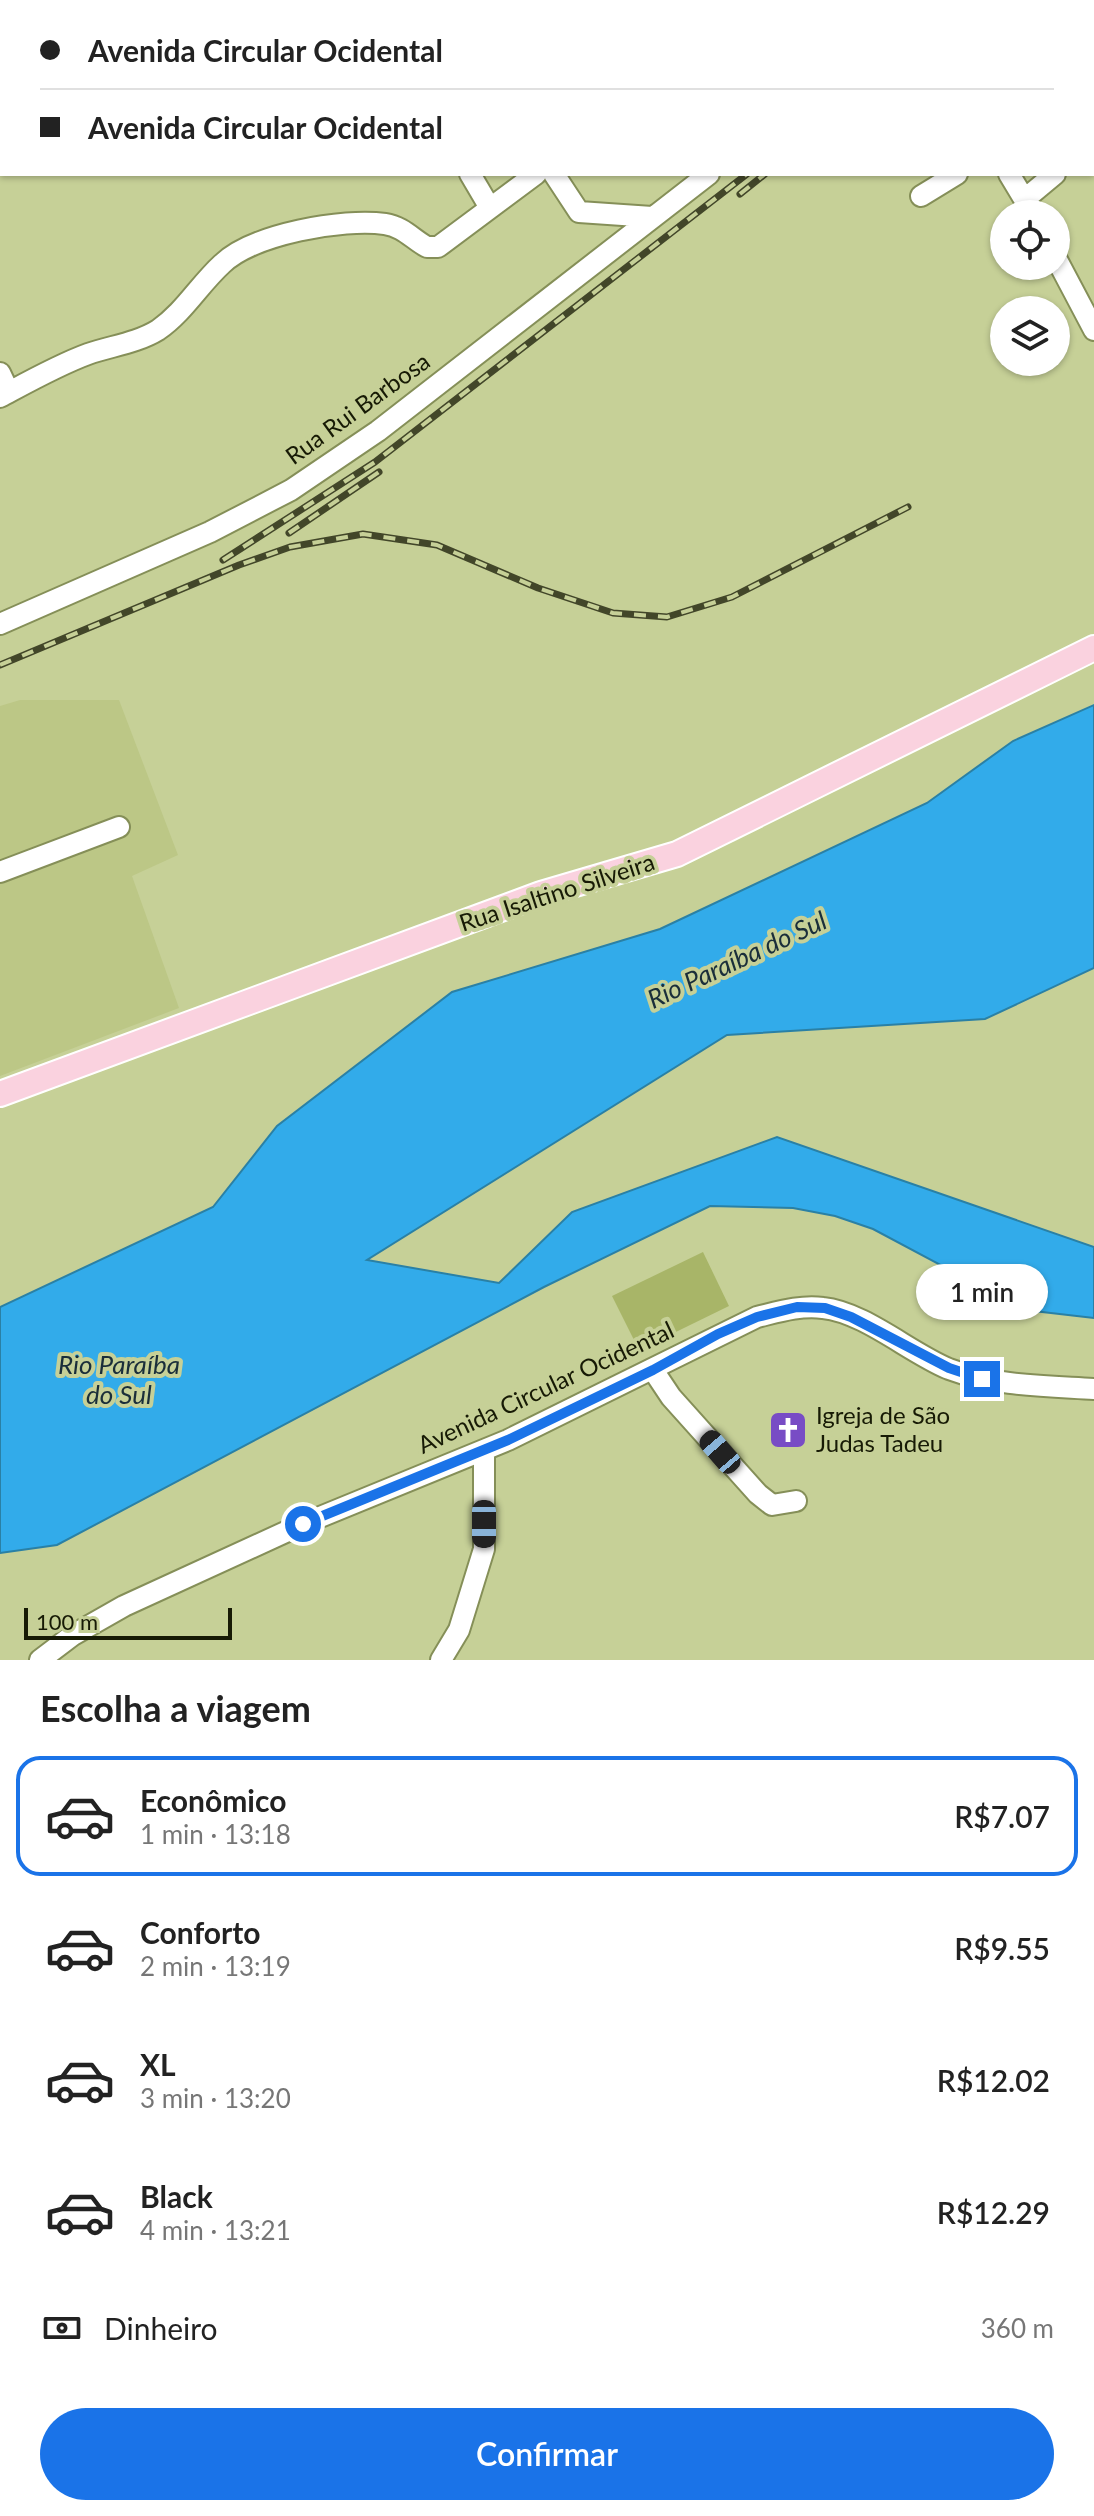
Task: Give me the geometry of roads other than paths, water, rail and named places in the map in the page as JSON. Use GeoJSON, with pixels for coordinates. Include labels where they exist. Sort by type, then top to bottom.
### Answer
{"type":"FeatureCollection","features":[{"type":"Feature","properties":{"kind":"main road","name":"Rua Isaltino Silveira"},"geometry":{"type":"LineString","coordinates":[[0,1094],[541,894],[677,854],[1094,648]]}},
{"type":"Feature","properties":{"kind":"street"},"geometry":{"type":"LineString","coordinates":[[471,176],[490,208]]}},
{"type":"Feature","properties":{"kind":"street"},"geometry":{"type":"LineString","coordinates":[[0,373],[4,395],[87,355],[157,330],[184,308],[221,264],[240,249],[262,239],[349,225],[385,224],[405,229],[427,247],[438,247],[533,176]]}},
{"type":"Feature","properties":{"kind":"street"},"geometry":{"type":"LineString","coordinates":[[555,176],[579,212],[652,217]]}},
{"type":"Feature","properties":{"kind":"street","name":"Rua Rui Barbosa"},"geometry":{"type":"LineString","coordinates":[[0,624],[210,532],[291,490],[378,431],[706,176]]}},
{"type":"Feature","properties":{"kind":"street"},"geometry":{"type":"LineString","coordinates":[[921,196],[954,176]]}},
{"type":"Feature","properties":{"kind":"street"},"geometry":{"type":"LineString","coordinates":[[1010,176],[1025,200]]}},
{"type":"Feature","properties":{"kind":"street"},"geometry":{"type":"LineString","coordinates":[[1035,200],[1053,176]]}},
{"type":"Feature","properties":{"kind":"street"},"geometry":{"type":"LineString","coordinates":[[1068,280],[1094,330]]}},
{"type":"Feature","properties":{"kind":"street"},"geometry":{"type":"LineString","coordinates":[[0,872],[119,827]]}},
{"type":"Feature","properties":{"kind":"street","name":"Avenida Circular Ocidental"},"geometry":{"type":"LineString","coordinates":[[40,1660],[73,1635],[124,1606],[303,1524],[484,1450],[757,1317],[797,1307],[825,1308],[851,1317],[949,1368],[982,1379],[1094,1389]]}},
{"type":"Feature","properties":{"kind":"street"},"geometry":{"type":"LineString","coordinates":[[653,1370],[671,1397],[758,1494],[772,1505],[796,1501]]}},
{"type":"Feature","properties":{"kind":"street"},"geometry":{"type":"LineString","coordinates":[[441,1660],[459,1630],[484,1549],[484,1450]]}},
{"type":"Feature","properties":{"kind":"water","name":"Rio Paraíba do Sul"},"geometry":{"type":"Polygon","coordinates":[[[1094,705],[1094,968],[985,1019],[727,1035],[367,1260],[499,1283],[572,1212],[777,1137],[1094,1247],[1094,1318],[1025,1310],[873,1229],[835,1216],[793,1208],[710,1206],[544,1287],[57,1545],[0,1553],[0,1307],[213,1207],[277,1126],[452,992],[660,929],[927,803],[1013,741],[1094,705]]]}},
{"type":"Feature","properties":{"kind":"railway"},"geometry":{"type":"LineString","coordinates":[[223,560],[375,462],[744,176]]}},
{"type":"Feature","properties":{"kind":"railway"},"geometry":{"type":"LineString","coordinates":[[740,194],[762,176]]}},
{"type":"Feature","properties":{"kind":"railway"},"geometry":{"type":"LineString","coordinates":[[289,533],[379,472]]}},
{"type":"Feature","properties":{"kind":"railway"},"geometry":{"type":"LineString","coordinates":[[0,665],[239,565],[290,547],[363,534],[437,545],[538,588],[613,613],[667,617],[732,597],[908,507]]}},
{"type":"Feature","properties":{"kind":"place","name":"Igreja de São Judas Tadeu"},"geometry":{"type":"Point","coordinates":[788,1430]}}]}
